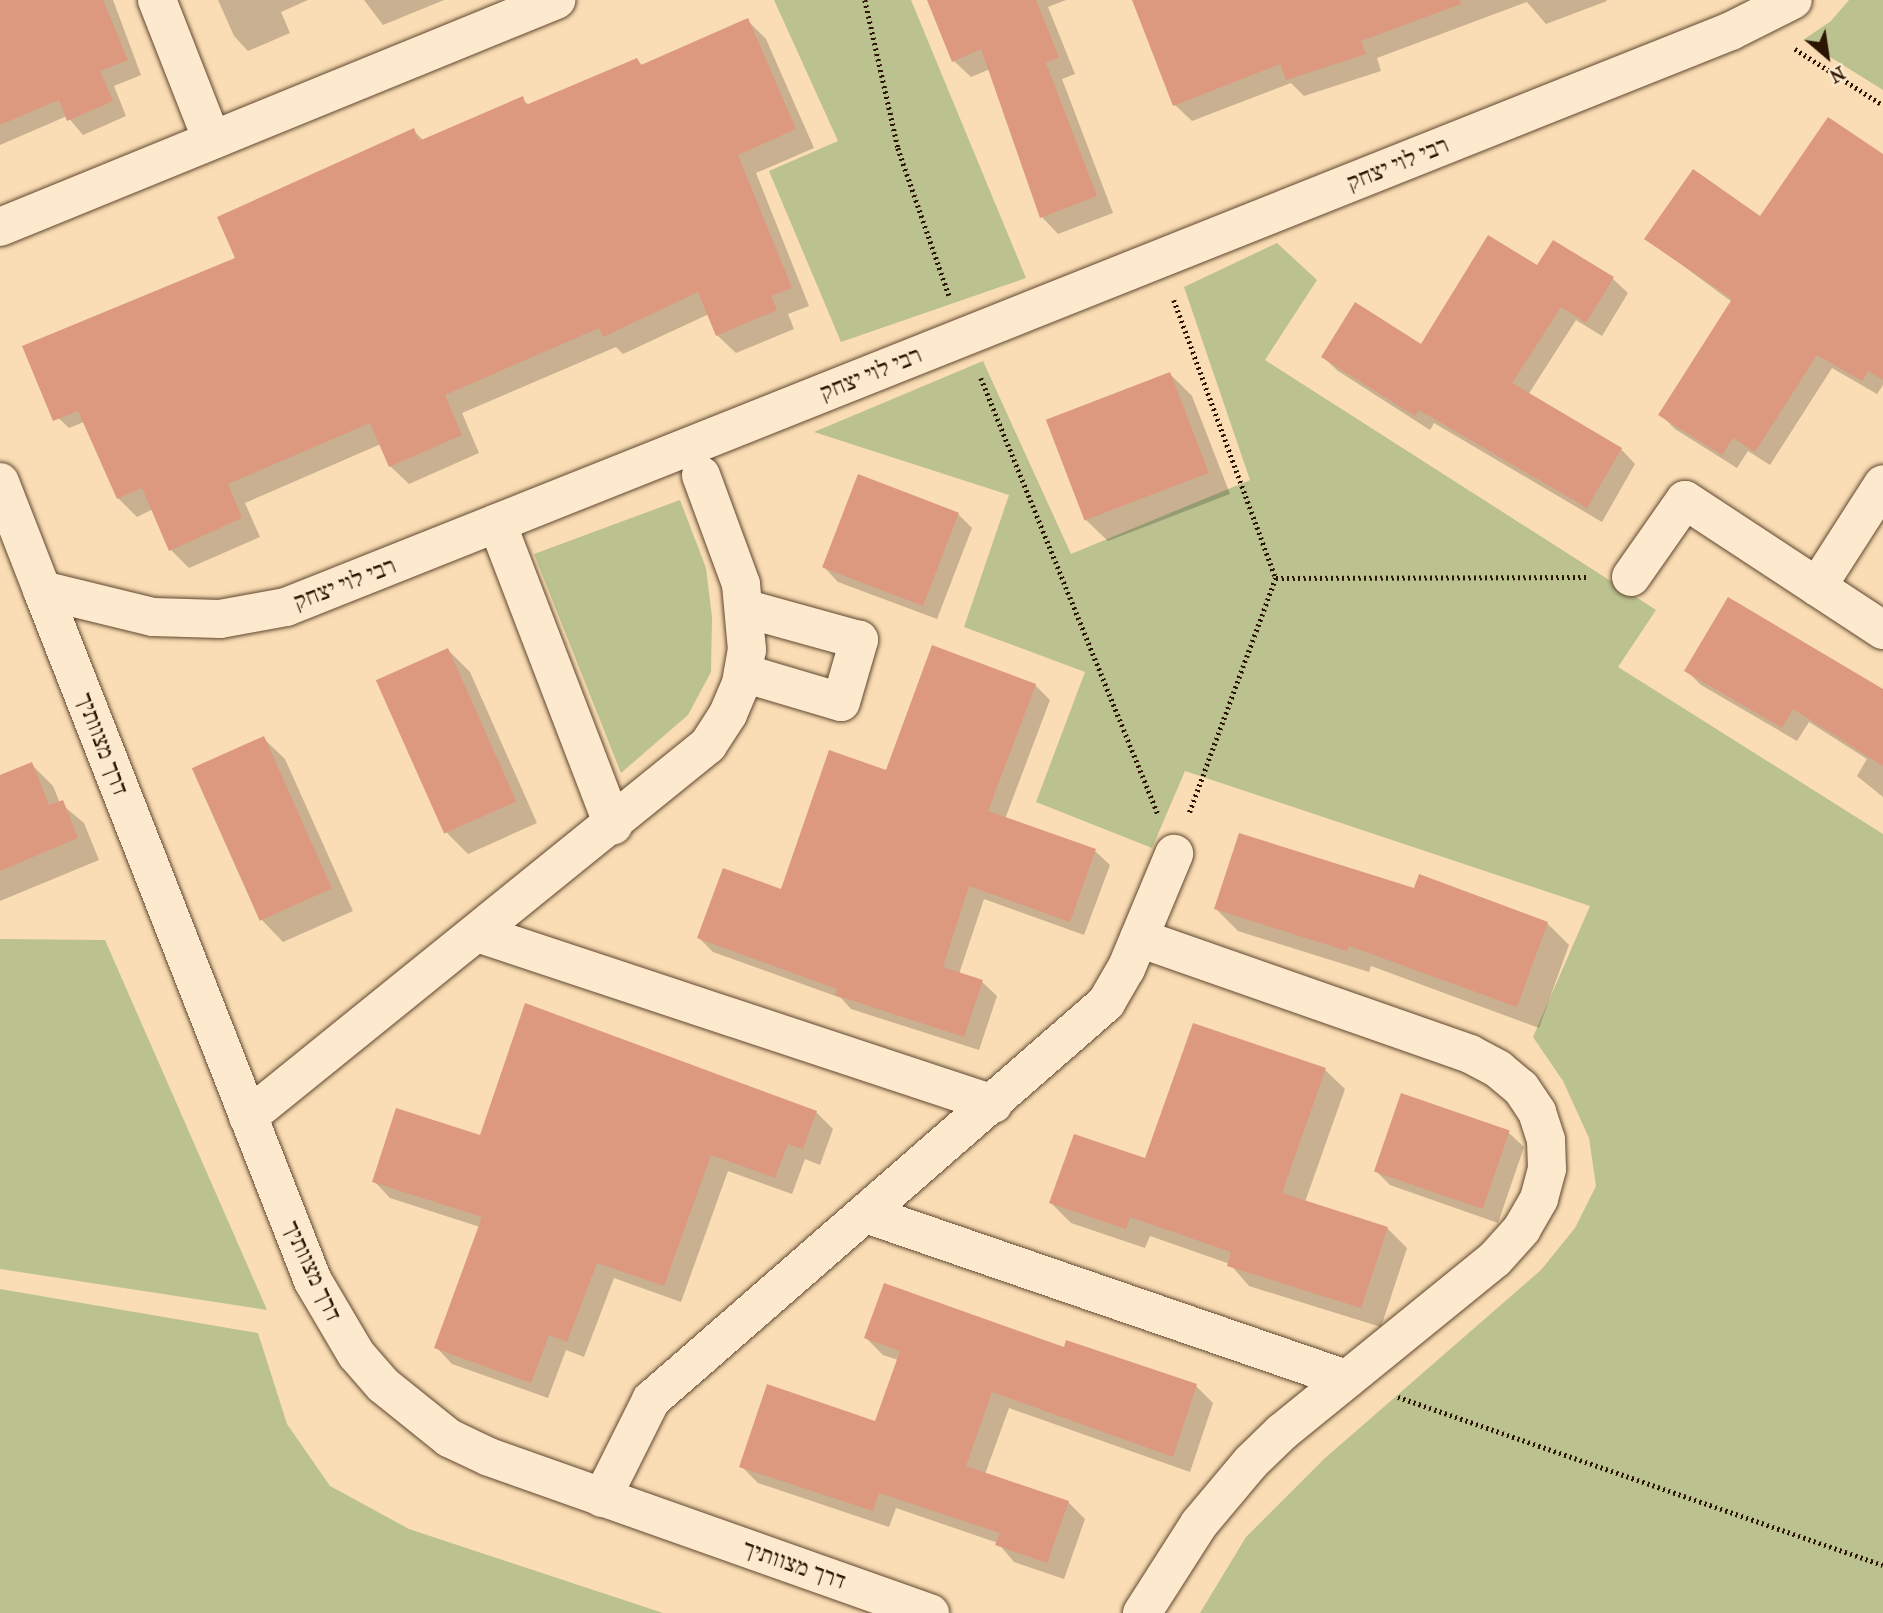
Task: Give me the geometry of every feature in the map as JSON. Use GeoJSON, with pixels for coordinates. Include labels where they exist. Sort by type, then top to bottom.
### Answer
{"type":"FeatureCollection","features":[{"type":"Feature","properties":{"kind":"street"},"geometry":{"type":"LineString","coordinates":[[157,0],[212,140]]}},
{"type":"Feature","properties":{"kind":"street"},"geometry":{"type":"LineString","coordinates":[[0,227],[556,0]]}},
{"type":"Feature","properties":{"kind":"street","name":"רבי לוי יצחק"},"geometry":{"type":"LineString","coordinates":[[42,590],[153,617],[253,615],[297,603],[1750,21],[1793,0]]}},
{"type":"Feature","properties":{"kind":"street"},"geometry":{"type":"LineString","coordinates":[[248,1117],[613,825],[708,745],[728,715],[743,673],[744,608],[731,551],[701,475]]}},
{"type":"Feature","properties":{"kind":"street"},"geometry":{"type":"LineString","coordinates":[[0,482],[42,590]]}},
{"type":"Feature","properties":{"kind":"street"},"geometry":{"type":"LineString","coordinates":[[1816,587],[1883,484]]}},
{"type":"Feature","properties":{"kind":"street"},"geometry":{"type":"LineString","coordinates":[[1631,577],[1685,500],[1883,630]]}},
{"type":"Feature","properties":{"kind":"street"},"geometry":{"type":"LineString","coordinates":[[497,523],[613,825]]}},
{"type":"Feature","properties":{"kind":"street","name":"דרך מצוותיך"},"geometry":{"type":"LineString","coordinates":[[42,590],[313,1280],[356,1354],[383,1385],[449,1438],[489,1457],[930,1613]]}},
{"type":"Feature","properties":{"kind":"street"},"geometry":{"type":"LineString","coordinates":[[743,673],[841,702],[859,640],[744,608]]}},
{"type":"Feature","properties":{"kind":"street"},"geometry":{"type":"LineString","coordinates":[[602,1499],[651,1401],[1106,1003],[1139,938],[1174,854]]}},
{"type":"Feature","properties":{"kind":"street"},"geometry":{"type":"LineString","coordinates":[[477,933],[993,1104]]}},
{"type":"Feature","properties":{"kind":"street"},"geometry":{"type":"LineString","coordinates":[[1139,938],[1470,1054],[1499,1069],[1521,1088],[1537,1112],[1546,1140],[1547,1169],[1539,1199],[1522,1230],[1495,1259],[1282,1432],[1223,1493],[1177,1555],[1142,1613]]}},
{"type":"Feature","properties":{"kind":"street"},"geometry":{"type":"LineString","coordinates":[[866,1214],[1346,1379]]}},
{"type":"Feature","properties":{"kind":"path"},"geometry":{"type":"LineString","coordinates":[[864,0],[898,148],[964,337],[1174,854]]}},
{"type":"Feature","properties":{"kind":"path"},"geometry":{"type":"LineString","coordinates":[[1750,21],[1883,105]]}},
{"type":"Feature","properties":{"kind":"path"},"geometry":{"type":"LineString","coordinates":[[1159,259],[1276,578],[1174,854]]}},
{"type":"Feature","properties":{"kind":"path"},"geometry":{"type":"LineString","coordinates":[[1276,578],[1631,577]]}},
{"type":"Feature","properties":{"kind":"path"},"geometry":{"type":"LineString","coordinates":[[1346,1379],[1883,1564]]}},
{"type":"Feature","properties":{"kind":"green space"},"geometry":{"type":"Polygon","coordinates":[[[774,0],[911,0],[1026,278],[841,342],[769,171],[838,141],[774,0]]]}},
{"type":"Feature","properties":{"kind":"green space"},"geometry":{"type":"Polygon","coordinates":[[[1849,0],[1883,0],[1883,90],[1803,40],[1831,21],[1849,0]]]}},
{"type":"Feature","properties":{"kind":"green space"},"geometry":{"type":"Polygon","coordinates":[[[1277,243],[1317,280],[1265,360],[1656,610],[1618,667],[1883,834],[1883,1613],[1200,1613],[1246,1537],[1324,1459],[1541,1270],[1575,1228],[1596,1186],[1589,1138],[1563,1081],[1533,1037],[1590,906],[1185,771],[1152,848],[1036,802],[1085,672],[964,627],[1009,495],[814,432],[983,361],[1071,554],[1250,480],[1184,287],[1277,243]]]}},
{"type":"Feature","properties":{"kind":"green space"},"geometry":{"type":"Polygon","coordinates":[[[680,500],[706,568],[712,617],[711,672],[688,715],[621,773],[534,554],[680,500]]]}},
{"type":"Feature","properties":{"kind":"green space"},"geometry":{"type":"Polygon","coordinates":[[[0,939],[105,940],[267,1310],[0,1269],[0,939]]]}},
{"type":"Feature","properties":{"kind":"green space"},"geometry":{"type":"Polygon","coordinates":[[[0,1289],[258,1333],[287,1424],[330,1486],[409,1529],[663,1613],[0,1613],[0,1289]]]}},
{"type":"Feature","properties":{"kind":"building"},"geometry":{"type":"Polygon","coordinates":[[[0,0],[103,0],[128,60],[100,71],[113,101],[67,121],[59,100],[0,125],[0,0]]]}},
{"type":"Feature","properties":{"kind":"building"},"geometry":{"type":"Polygon","coordinates":[[[927,0],[1036,0],[1059,57],[1046,63],[1097,196],[1040,218],[981,49],[952,62],[927,0]]]}},
{"type":"Feature","properties":{"kind":"building"},"geometry":{"type":"Polygon","coordinates":[[[1132,0],[1460,0],[1461,4],[1361,41],[1366,54],[1286,80],[1280,64],[1173,106],[1132,0]]]}},
{"type":"Feature","properties":{"kind":"building"},"geometry":{"type":"Polygon","coordinates":[[[748,18],[796,129],[738,155],[792,288],[771,296],[777,310],[716,336],[698,292],[603,337],[599,328],[445,395],[462,435],[389,467],[370,423],[228,484],[242,518],[169,551],[142,488],[117,499],[78,411],[53,421],[22,346],[235,258],[217,217],[414,128],[419,141],[523,96],[526,105],[637,58],[641,65],[748,18]]]}},
{"type":"Feature","properties":{"kind":"building"},"geometry":{"type":"Polygon","coordinates":[[[1828,117],[1883,154],[1883,380],[1868,371],[1862,381],[1817,355],[1755,452],[1733,438],[1722,455],[1658,415],[1732,299],[1644,239],[1693,169],[1760,216],[1828,117]]]}},
{"type":"Feature","properties":{"kind":"building"},"geometry":{"type":"Polygon","coordinates":[[[1488,235],[1537,265],[1553,240],[1614,277],[1586,323],[1561,307],[1512,383],[1622,448],[1587,508],[1419,410],[1415,416],[1321,357],[1355,302],[1421,344],[1488,235]]]}},
{"type":"Feature","properties":{"kind":"building"},"geometry":{"type":"Polygon","coordinates":[[[1170,372],[1209,473],[1085,520],[1046,420],[1170,372]]]}},
{"type":"Feature","properties":{"kind":"building"},"geometry":{"type":"Polygon","coordinates":[[[858,474],[959,513],[923,606],[822,567],[858,474]]]}},
{"type":"Feature","properties":{"kind":"building"},"geometry":{"type":"Polygon","coordinates":[[[1728,597],[1883,689],[1883,766],[1793,709],[1782,728],[1684,671],[1728,597]]]}},
{"type":"Feature","properties":{"kind":"building"},"geometry":{"type":"Polygon","coordinates":[[[932,645],[1036,684],[988,811],[1096,849],[1070,922],[969,886],[943,967],[983,980],[964,1037],[835,995],[837,989],[697,938],[723,868],[781,889],[829,750],[886,770],[932,645]]]}},
{"type":"Feature","properties":{"kind":"building"},"geometry":{"type":"Polygon","coordinates":[[[448,648],[516,801],[444,834],[376,680],[448,648]]]}},
{"type":"Feature","properties":{"kind":"building"},"geometry":{"type":"Polygon","coordinates":[[[264,736],[332,889],[260,921],[192,768],[264,736]]]}},
{"type":"Feature","properties":{"kind":"building"},"geometry":{"type":"Polygon","coordinates":[[[32,762],[49,805],[63,800],[78,838],[0,871],[0,775],[32,762]]]}},
{"type":"Feature","properties":{"kind":"building"},"geometry":{"type":"Polygon","coordinates":[[[1239,833],[1414,888],[1419,874],[1548,922],[1517,1007],[1349,946],[1347,951],[1214,909],[1239,833]]]}},
{"type":"Feature","properties":{"kind":"building"},"geometry":{"type":"Polygon","coordinates":[[[525,1003],[817,1111],[803,1149],[788,1144],[775,1178],[711,1155],[664,1286],[597,1263],[567,1342],[549,1335],[531,1383],[434,1348],[482,1217],[372,1182],[396,1108],[480,1135],[525,1003]]]}},
{"type":"Feature","properties":{"kind":"building"},"geometry":{"type":"Polygon","coordinates":[[[1193,1023],[1326,1068],[1282,1193],[1388,1227],[1361,1308],[1227,1266],[1231,1252],[1130,1217],[1126,1229],[1049,1203],[1074,1134],[1145,1158],[1193,1023]]]}},
{"type":"Feature","properties":{"kind":"building"},"geometry":{"type":"Polygon","coordinates":[[[1401,1093],[1510,1130],[1483,1209],[1374,1171],[1401,1093]]]}},
{"type":"Feature","properties":{"kind":"building"},"geometry":{"type":"Polygon","coordinates":[[[884,1283],[1064,1347],[1066,1340],[1197,1384],[1173,1457],[992,1392],[966,1466],[1069,1501],[1047,1563],[995,1545],[1000,1533],[879,1493],[873,1511],[739,1467],[767,1384],[875,1421],[900,1351],[864,1338],[884,1283]]]}}]}
